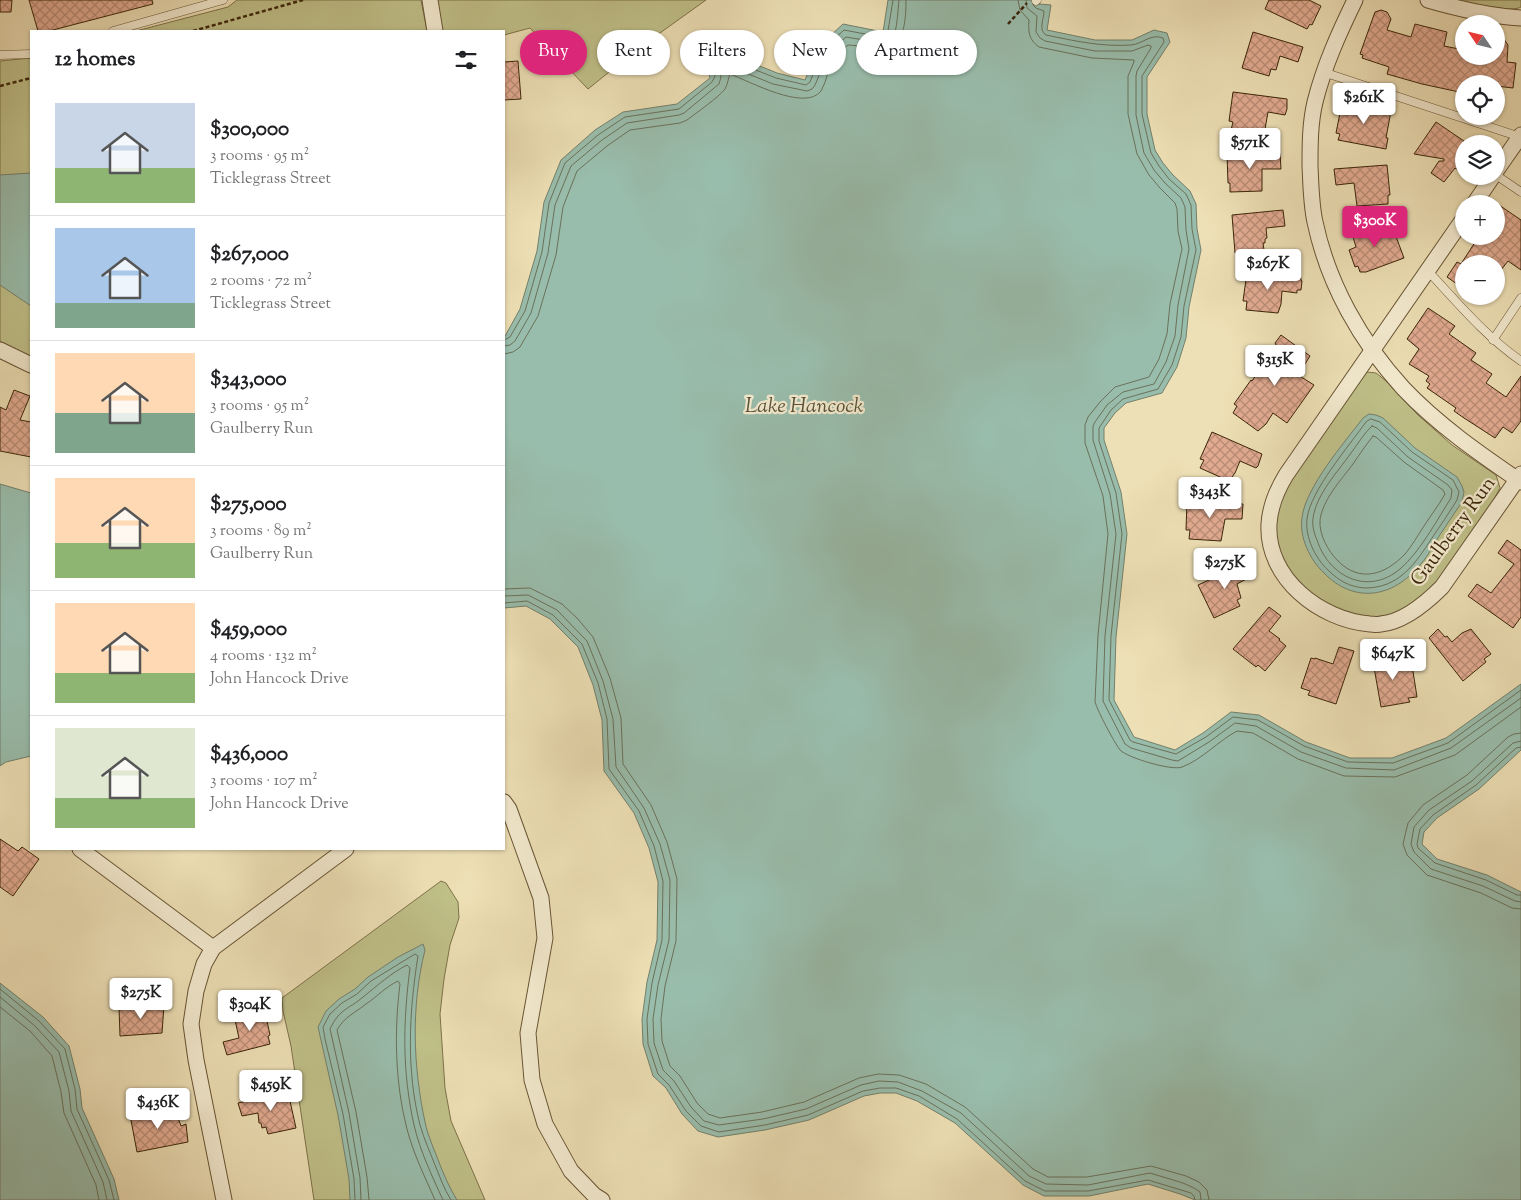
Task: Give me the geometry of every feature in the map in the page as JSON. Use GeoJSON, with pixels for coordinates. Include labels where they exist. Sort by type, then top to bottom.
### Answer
{"type":"FeatureCollection","features":[{"type":"Feature","properties":{"kind":"street"},"geometry":{"type":"LineString","coordinates":[[430,0],[435,30]]}},
{"type":"Feature","properties":{"kind":"street"},"geometry":{"type":"LineString","coordinates":[[1355,0],[1323,72],[1311,129],[1311,186],[1315,222],[1321,248],[1345,307],[1373,350],[1403,388],[1465,443],[1520,478]]}},
{"type":"Feature","properties":{"kind":"street"},"geometry":{"type":"LineString","coordinates":[[1428,0],[1492,15],[1521,18]]}},
{"type":"Feature","properties":{"kind":"street"},"geometry":{"type":"LineString","coordinates":[[1505,159],[1520,136]]}},
{"type":"Feature","properties":{"kind":"street","name":"Gaulberry Run"},"geometry":{"type":"LineString","coordinates":[[1455,231],[1286,475],[1276,492],[1271,507],[1270,543],[1284,576],[1298,592],[1314,604],[1335,616],[1355,623],[1381,624],[1404,617],[1426,603],[1442,588],[1520,478]]}},
{"type":"Feature","properties":{"kind":"street"},"geometry":{"type":"LineString","coordinates":[[0,350],[30,365]]}},
{"type":"Feature","properties":{"kind":"street"},"geometry":{"type":"LineString","coordinates":[[505,803],[509,809],[541,898],[545,938],[528,1033],[532,1080],[545,1124],[571,1171],[594,1195],[602,1200]]}},
{"type":"Feature","properties":{"kind":"street"},"geometry":{"type":"LineString","coordinates":[[81,850],[213,948]]}},
{"type":"Feature","properties":{"kind":"street"},"geometry":{"type":"LineString","coordinates":[[224,1200],[196,1060],[191,1024],[196,991],[204,964],[213,948],[345,850]]}},
{"type":"Feature","properties":{"kind":"lane"},"geometry":{"type":"LineString","coordinates":[[117,30],[223,0]]}},
{"type":"Feature","properties":{"kind":"lane"},"geometry":{"type":"LineString","coordinates":[[0,55],[30,54]]}},
{"type":"Feature","properties":{"kind":"lane"},"geometry":{"type":"LineString","coordinates":[[1323,72],[1520,136]]}},
{"type":"Feature","properties":{"kind":"lane"},"geometry":{"type":"LineString","coordinates":[[1505,181],[1521,192]]}},
{"type":"Feature","properties":{"kind":"lane"},"geometry":{"type":"LineString","coordinates":[[1427,270],[1493,340],[1521,361]]}},
{"type":"Feature","properties":{"kind":"lane"},"geometry":{"type":"LineString","coordinates":[[1493,340],[1521,298]]}},
{"type":"Feature","properties":{"kind":"path"},"geometry":{"type":"LineString","coordinates":[[198,30],[303,0]]}},
{"type":"Feature","properties":{"kind":"path"},"geometry":{"type":"LineString","coordinates":[[1008,24],[1034,0]]}},
{"type":"Feature","properties":{"kind":"path"},"geometry":{"type":"LineString","coordinates":[[0,86],[30,78]]}},
{"type":"Feature","properties":{"kind":"green space"},"geometry":{"type":"Polygon","coordinates":[[[237,0],[421,0],[427,30],[140,30],[228,7],[237,0]]]}},
{"type":"Feature","properties":{"kind":"green space"},"geometry":{"type":"Polygon","coordinates":[[[435,0],[706,0],[664,30],[597,30],[597,75],[605,75],[588,89],[575,75],[587,75],[587,30],[532,30],[530,28],[505,35],[505,30],[441,30],[435,0]]]}},
{"type":"Feature","properties":{"kind":"green space"},"geometry":{"type":"Polygon","coordinates":[[[1458,0],[1521,0],[1521,7],[1516,9],[1500,8],[1458,0]]]}},
{"type":"Feature","properties":{"kind":"green space"},"geometry":{"type":"Polygon","coordinates":[[[30,58],[30,356],[0,341],[0,61],[30,58]]]}},
{"type":"Feature","properties":{"kind":"green space"},"geometry":{"type":"Polygon","coordinates":[[[1367,372],[1376,373],[1418,415],[1452,445],[1496,475],[1500,488],[1492,503],[1431,589],[1414,604],[1389,615],[1366,618],[1317,601],[1287,572],[1275,538],[1275,515],[1294,472],[1360,377],[1367,372]]]}},
{"type":"Feature","properties":{"kind":"green space"},"geometry":{"type":"Polygon","coordinates":[[[441,881],[446,883],[458,902],[459,918],[450,945],[440,1014],[445,1088],[451,1121],[485,1200],[314,1200],[282,998],[441,881]]]}},
{"type":"Feature","properties":{"kind":"water","name":"Lake Hancock"},"geometry":{"type":"Polygon","coordinates":[[[888,0],[1033,0],[1039,4],[1051,5],[1047,30],[1095,40],[1132,40],[1154,30],[1167,33],[1170,42],[1147,77],[1147,114],[1155,150],[1173,175],[1190,191],[1196,204],[1197,229],[1201,250],[1189,307],[1186,338],[1177,367],[1162,393],[1126,403],[1115,413],[1104,428],[1104,440],[1121,492],[1127,534],[1116,637],[1114,700],[1134,737],[1175,750],[1203,733],[1231,712],[1259,715],[1306,742],[1350,758],[1392,758],[1446,738],[1521,684],[1521,750],[1479,789],[1437,818],[1424,832],[1422,844],[1437,859],[1487,875],[1521,892],[1521,1200],[1195,1200],[1148,1184],[1089,1196],[1044,1196],[1023,1185],[955,1123],[917,1101],[896,1093],[864,1096],[809,1120],[765,1130],[718,1137],[698,1131],[682,1114],[666,1088],[653,1076],[643,1044],[642,1019],[647,982],[657,940],[658,882],[649,848],[634,813],[604,771],[602,720],[593,685],[578,647],[550,619],[526,606],[505,608],[505,336],[520,309],[537,251],[544,202],[561,160],[595,130],[623,112],[677,104],[710,78],[709,75],[764,75],[764,68],[774,72],[774,75],[785,75],[805,80],[807,75],[846,75],[846,30],[836,30],[843,24],[873,30],[856,30],[856,75],[977,75],[977,30],[883,30],[888,0]]]}},
{"type":"Feature","properties":{"kind":"water"},"geometry":{"type":"Polygon","coordinates":[[[30,173],[30,305],[0,285],[0,175],[30,173]]]}},
{"type":"Feature","properties":{"kind":"water"},"geometry":{"type":"Polygon","coordinates":[[[1369,414],[1383,418],[1415,448],[1457,477],[1464,492],[1462,502],[1427,556],[1409,576],[1398,585],[1386,590],[1360,593],[1336,583],[1314,562],[1302,533],[1302,518],[1310,493],[1326,466],[1363,418],[1369,414]]]}},
{"type":"Feature","properties":{"kind":"water"},"geometry":{"type":"Polygon","coordinates":[[[0,484],[30,493],[30,756],[6,762],[0,766],[0,484]]]}},
{"type":"Feature","properties":{"kind":"water"},"geometry":{"type":"Polygon","coordinates":[[[423,944],[425,950],[417,993],[415,1036],[418,1079],[428,1133],[444,1174],[457,1200],[350,1200],[349,1179],[338,1115],[318,1027],[326,1011],[339,999],[398,957],[423,944]]]}},
{"type":"Feature","properties":{"kind":"water"},"geometry":{"type":"Polygon","coordinates":[[[0,983],[43,1017],[69,1046],[80,1089],[82,1108],[114,1179],[119,1200],[0,1200],[0,983]]]}},
{"type":"Feature","properties":{"kind":"building"},"geometry":{"type":"Polygon","coordinates":[[[0,0],[12,0],[11,12],[0,12],[0,0]]]}},
{"type":"Feature","properties":{"kind":"building"},"geometry":{"type":"Polygon","coordinates":[[[29,0],[152,0],[153,4],[53,30],[38,30],[29,0]]]}},
{"type":"Feature","properties":{"kind":"building"},"geometry":{"type":"Polygon","coordinates":[[[1269,0],[1309,0],[1321,6],[1312,25],[1310,24],[1307,29],[1265,9],[1269,0]]]}},
{"type":"Feature","properties":{"kind":"building"},"geometry":{"type":"Polygon","coordinates":[[[1381,10],[1387,12],[1391,19],[1387,30],[1411,37],[1415,24],[1447,32],[1444,46],[1455,48],[1455,65],[1505,65],[1505,41],[1508,45],[1507,62],[1516,63],[1513,88],[1505,87],[1505,75],[1455,75],[1455,91],[1387,74],[1389,67],[1362,58],[1363,55],[1360,54],[1375,12],[1381,10]]]}},
{"type":"Feature","properties":{"kind":"building"},"geometry":{"type":"Polygon","coordinates":[[[1253,32],[1303,47],[1298,62],[1280,56],[1276,70],[1271,69],[1269,76],[1242,68],[1253,32]]]}},
{"type":"Feature","properties":{"kind":"building"},"geometry":{"type":"Polygon","coordinates":[[[518,61],[521,99],[505,100],[505,62],[518,61]]]}},
{"type":"Feature","properties":{"kind":"building"},"geometry":{"type":"Polygon","coordinates":[[[1233,92],[1287,99],[1285,115],[1268,112],[1264,135],[1231,130],[1233,122],[1229,121],[1233,92]]]}},
{"type":"Feature","properties":{"kind":"building"},"geometry":{"type":"Polygon","coordinates":[[[1352,97],[1367,100],[1366,106],[1391,111],[1386,149],[1338,140],[1340,134],[1336,133],[1340,113],[1348,115],[1352,97]]]}},
{"type":"Feature","properties":{"kind":"building"},"geometry":{"type":"Polygon","coordinates":[[[1436,122],[1455,135],[1455,168],[1444,182],[1431,173],[1439,161],[1444,161],[1444,159],[1414,154],[1436,122]]]}},
{"type":"Feature","properties":{"kind":"building"},"geometry":{"type":"Polygon","coordinates":[[[1280,153],[1281,169],[1262,169],[1262,191],[1230,192],[1227,154],[1280,153]]]}},
{"type":"Feature","properties":{"kind":"building"},"geometry":{"type":"Polygon","coordinates":[[[1387,165],[1390,195],[1388,195],[1388,204],[1357,206],[1354,183],[1336,185],[1334,169],[1387,165]]]}},
{"type":"Feature","properties":{"kind":"building"},"geometry":{"type":"Polygon","coordinates":[[[1505,209],[1521,220],[1521,270],[1508,261],[1505,265],[1505,255],[1467,255],[1473,245],[1505,245],[1505,209]]]}},
{"type":"Feature","properties":{"kind":"building"},"geometry":{"type":"Polygon","coordinates":[[[1283,210],[1285,226],[1266,228],[1267,238],[1265,243],[1263,243],[1264,250],[1235,253],[1232,215],[1283,210]]]}},
{"type":"Feature","properties":{"kind":"building"},"geometry":{"type":"Polygon","coordinates":[[[1391,223],[1404,258],[1366,272],[1360,272],[1358,266],[1355,267],[1349,250],[1356,247],[1351,230],[1365,225],[1367,231],[1391,223]]]}},
{"type":"Feature","properties":{"kind":"building"},"geometry":{"type":"Polygon","coordinates":[[[1455,265],[1455,283],[1447,277],[1455,265]]]}},
{"type":"Feature","properties":{"kind":"building"},"geometry":{"type":"Polygon","coordinates":[[[1247,272],[1301,278],[1301,290],[1297,290],[1297,293],[1282,291],[1278,313],[1246,310],[1247,301],[1243,301],[1247,272]]]}},
{"type":"Feature","properties":{"kind":"building"},"geometry":{"type":"Polygon","coordinates":[[[1428,308],[1455,326],[1449,334],[1476,353],[1471,360],[1492,374],[1486,383],[1506,397],[1521,376],[1521,421],[1512,433],[1503,427],[1495,438],[1464,418],[1454,411],[1456,408],[1427,388],[1430,384],[1426,381],[1429,376],[1409,364],[1419,349],[1407,339],[1428,308]]]}},
{"type":"Feature","properties":{"kind":"building"},"geometry":{"type":"Polygon","coordinates":[[[1281,335],[1310,356],[1298,375],[1314,385],[1287,423],[1273,413],[1266,424],[1258,431],[1233,413],[1237,406],[1234,404],[1252,381],[1281,335]]]}},
{"type":"Feature","properties":{"kind":"building"},"geometry":{"type":"Polygon","coordinates":[[[14,390],[30,396],[20,420],[30,422],[30,457],[0,451],[0,407],[6,410],[14,390]]]}},
{"type":"Feature","properties":{"kind":"building"},"geometry":{"type":"Polygon","coordinates":[[[1212,432],[1262,454],[1258,466],[1256,468],[1240,461],[1229,481],[1200,468],[1204,460],[1200,459],[1212,432]]]}},
{"type":"Feature","properties":{"kind":"building"},"geometry":{"type":"Polygon","coordinates":[[[1187,501],[1243,504],[1242,519],[1225,519],[1221,541],[1189,539],[1190,530],[1186,530],[1187,501]]]}},
{"type":"Feature","properties":{"kind":"building"},"geometry":{"type":"Polygon","coordinates":[[[1507,540],[1521,550],[1521,617],[1513,628],[1468,596],[1477,584],[1491,593],[1514,564],[1498,553],[1507,540]]]}},
{"type":"Feature","properties":{"kind":"building"},"geometry":{"type":"Polygon","coordinates":[[[1246,563],[1252,576],[1237,584],[1241,598],[1237,600],[1240,606],[1214,618],[1198,585],[1246,563]]]}},
{"type":"Feature","properties":{"kind":"building"},"geometry":{"type":"Polygon","coordinates":[[[1269,607],[1281,616],[1269,631],[1286,646],[1265,671],[1258,665],[1256,667],[1233,649],[1269,607]]]}},
{"type":"Feature","properties":{"kind":"building"},"geometry":{"type":"Polygon","coordinates":[[[1438,629],[1452,642],[1462,633],[1471,629],[1491,654],[1484,659],[1486,662],[1463,681],[1429,638],[1438,629]]]}},
{"type":"Feature","properties":{"kind":"building"},"geometry":{"type":"Polygon","coordinates":[[[1339,647],[1354,651],[1336,704],[1308,695],[1310,691],[1301,688],[1311,658],[1333,664],[1339,647]]]}},
{"type":"Feature","properties":{"kind":"building"},"geometry":{"type":"Polygon","coordinates":[[[1386,650],[1390,667],[1406,664],[1408,666],[1412,665],[1417,697],[1408,698],[1410,702],[1381,707],[1372,656],[1376,657],[1375,652],[1386,650]]]}},
{"type":"Feature","properties":{"kind":"building"},"geometry":{"type":"Polygon","coordinates":[[[0,839],[18,851],[22,847],[39,859],[13,896],[0,887],[0,839]]]}},
{"type":"Feature","properties":{"kind":"building"},"geometry":{"type":"Polygon","coordinates":[[[164,1005],[162,1033],[120,1036],[119,1007],[164,1005]]]}},
{"type":"Feature","properties":{"kind":"building"},"geometry":{"type":"Polygon","coordinates":[[[264,1007],[270,1044],[227,1055],[223,1042],[239,1038],[235,1020],[237,1019],[236,1016],[264,1007]]]}},
{"type":"Feature","properties":{"kind":"building"},"geometry":{"type":"Polygon","coordinates":[[[288,1092],[296,1128],[268,1134],[266,1127],[262,1128],[261,1123],[259,1123],[258,1113],[242,1116],[238,1103],[288,1092]]]}},
{"type":"Feature","properties":{"kind":"building"},"geometry":{"type":"Polygon","coordinates":[[[174,1107],[181,1126],[186,1124],[188,1142],[137,1152],[130,1115],[174,1107]]]}}]}
